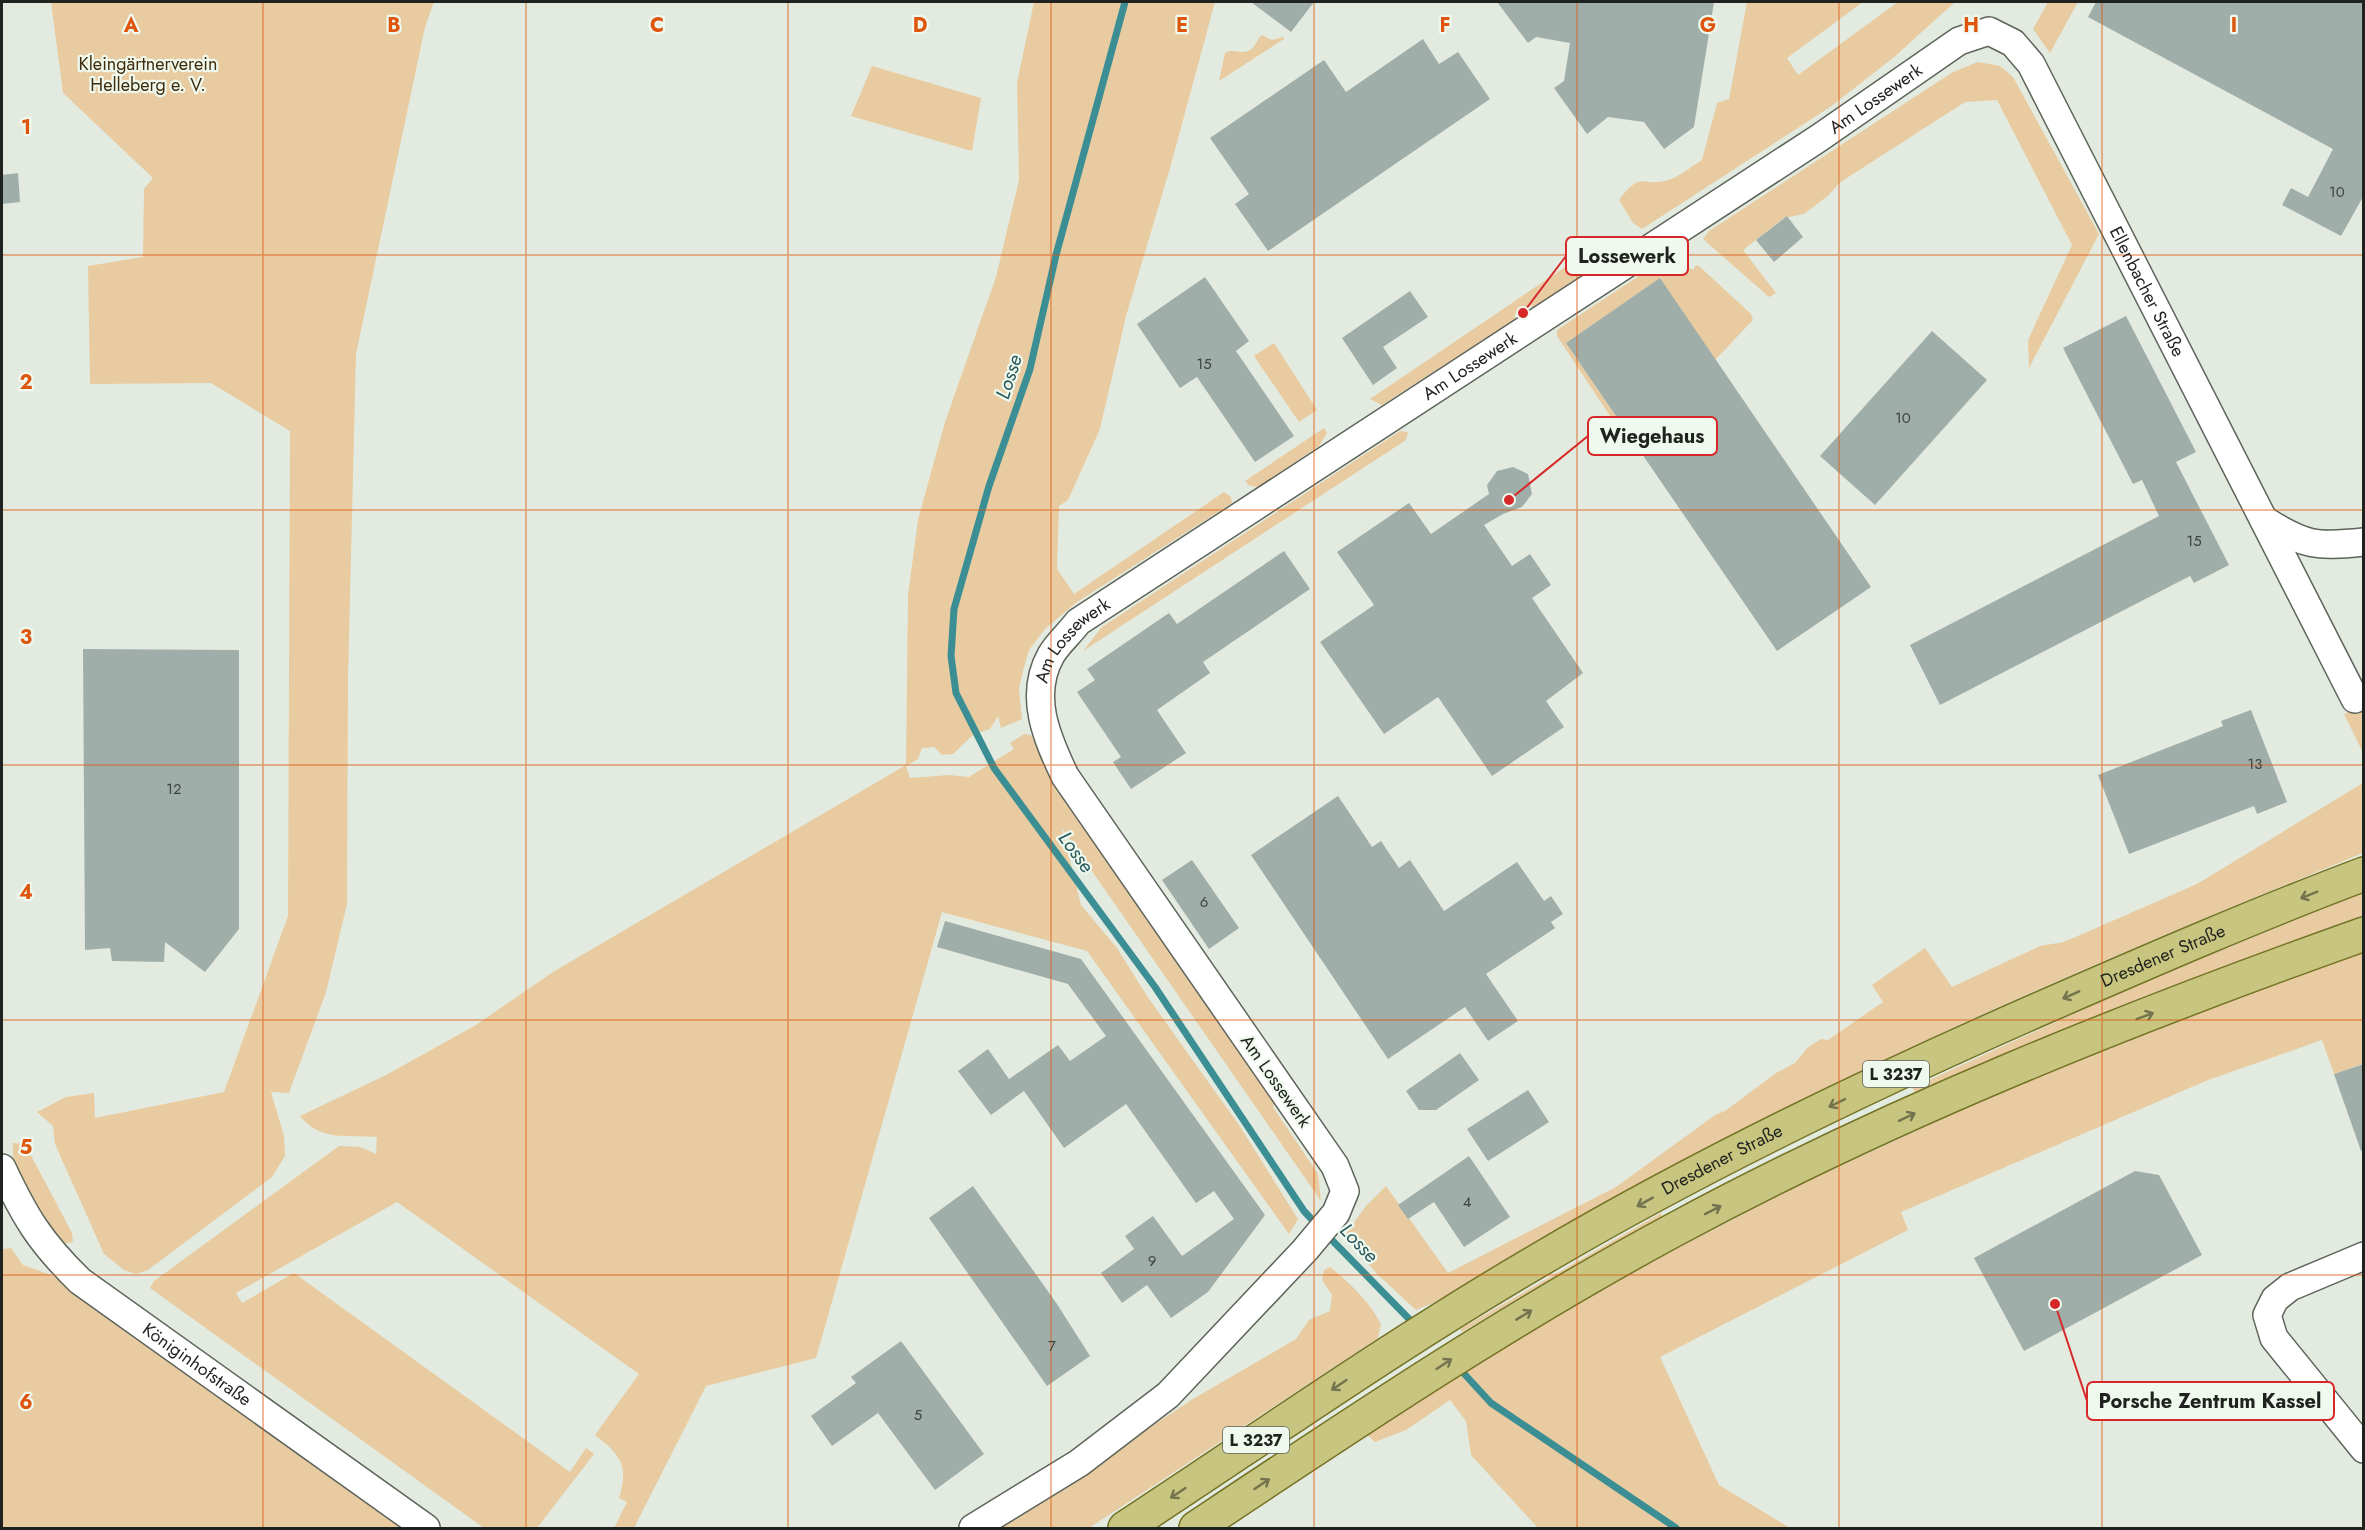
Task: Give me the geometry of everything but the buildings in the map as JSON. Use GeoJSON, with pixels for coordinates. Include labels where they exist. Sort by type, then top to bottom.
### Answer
{"type":"FeatureCollection","features":[{"type":"Feature","properties":{"kind":"main road","name":"Dresdener Straße"},"geometry":{"type":"LineString","coordinates":[[1125,1528],[1447,1315],[1543,1258],[1646,1202],[1862,1090],[2160,956],[2364,874]]}},
{"type":"Feature","properties":{"kind":"main road","name":"Dresdener Straße"},"geometry":{"type":"LineString","coordinates":[[1196,1528],[1474,1345],[1674,1230],[1792,1170],[1932,1105],[2094,1036],[2364,934]]}},
{"type":"Feature","properties":{"kind":"street","name":"Am Lossewerk"},"geometry":{"type":"LineString","coordinates":[[973,1528],[1079,1463],[1168,1395],[1305,1250],[1336,1213],[1345,1191],[1335,1166],[1065,776],[1041,720],[1041,689],[1051,656],[1078,622],[1819,138],[1959,41],[1989,31],[2013,43],[2031,64]]}},
{"type":"Feature","properties":{"kind":"street","name":"Ellenbacher Straße"},"geometry":{"type":"LineString","coordinates":[[2031,64],[2355,699]]}},
{"type":"Feature","properties":{"kind":"street"},"geometry":{"type":"LineString","coordinates":[[2263,519],[2293,538],[2322,546],[2364,542]]}},
{"type":"Feature","properties":{"kind":"street","name":"Königinhofstraße"},"geometry":{"type":"LineString","coordinates":[[2,1168],[34,1230],[52,1254],[80,1281],[426,1528]]}},
{"type":"Feature","properties":{"kind":"street"},"geometry":{"type":"LineString","coordinates":[[2364,1256],[2290,1287],[2275,1299],[2267,1316],[2274,1338],[2364,1449]]}},
{"type":"Feature","properties":{"kind":"green space","name":"Kleingärtnerverein Helleberg e. V."},"geometry":{"type":"Polygon","coordinates":[[[51,2],[434,2],[425,27],[356,354],[348,678],[347,904],[326,992],[289,1093],[271,1092],[284,1136],[285,1156],[272,1177],[148,1270],[136,1274],[124,1270],[104,1254],[55,1144],[53,1126],[37,1112],[66,1097],[94,1093],[95,1118],[224,1092],[288,916],[290,431],[211,383],[90,384],[88,266],[143,257],[144,189],[153,178],[63,93],[51,2]]]}},
{"type":"Feature","properties":{"kind":"green space"},"geometry":{"type":"Polygon","coordinates":[[[1034,2],[1215,2],[1170,168],[1126,316],[1100,429],[1068,500],[1059,506],[1057,569],[1074,594],[1224,492],[1231,497],[1232,503],[1077,602],[1045,629],[1029,650],[1023,671],[1019,689],[1022,719],[1001,728],[998,716],[990,729],[974,734],[953,754],[942,755],[934,747],[922,748],[918,759],[906,766],[910,778],[949,775],[969,777],[1014,749],[1010,743],[1024,734],[1031,735],[1063,797],[1275,1101],[1273,1107],[1318,1174],[1321,1201],[1062,828],[1081,905],[1117,948],[1147,996],[1239,1125],[1298,1219],[1289,1234],[1087,951],[942,912],[816,1358],[706,1386],[634,1528],[614,1528],[627,1502],[619,1498],[623,1469],[617,1455],[595,1435],[639,1374],[397,1202],[236,1293],[242,1303],[294,1273],[570,1472],[586,1448],[594,1454],[537,1528],[484,1528],[150,1288],[154,1281],[339,1146],[360,1147],[376,1154],[377,1137],[325,1133],[316,1130],[300,1116],[386,1075],[476,1025],[553,972],[906,765],[908,595],[918,520],[945,422],[996,277],[1019,180],[1017,83],[1034,2]]]}},
{"type":"Feature","properties":{"kind":"green space"},"geometry":{"type":"Polygon","coordinates":[[[1747,2],[1863,2],[1787,58],[1798,75],[1898,2],[1955,2],[1893,58],[1830,107],[1642,229],[1633,223],[1619,200],[1638,182],[1669,180],[1702,160],[1717,103],[1729,99],[1747,2]]]}},
{"type":"Feature","properties":{"kind":"green space"},"geometry":{"type":"Polygon","coordinates":[[[2048,2],[2078,2],[2050,53],[2033,29],[2048,2]]]}},
{"type":"Feature","properties":{"kind":"green space"},"geometry":{"type":"Polygon","coordinates":[[[1262,35],[1272,40],[1283,37],[1284,39],[1219,81],[1225,53],[1250,50],[1262,35]]]}},
{"type":"Feature","properties":{"kind":"green space"},"geometry":{"type":"Polygon","coordinates":[[[1978,62],[2000,66],[2013,77],[2099,234],[2029,368],[2028,340],[2072,245],[1997,100],[1965,102],[1839,183],[1829,195],[1804,214],[1784,218],[1743,250],[1776,293],[1769,297],[1703,239],[1709,231],[1953,72],[1978,62]]]}},
{"type":"Feature","properties":{"kind":"green space"},"geometry":{"type":"Polygon","coordinates":[[[872,66],[981,98],[972,151],[851,116],[872,66]]]}},
{"type":"Feature","properties":{"kind":"green space"},"geometry":{"type":"Polygon","coordinates":[[[1605,240],[1609,246],[1603,262],[1533,308],[1530,305],[1514,315],[1516,319],[1382,405],[1370,399],[1605,240]]]}},
{"type":"Feature","properties":{"kind":"green space"},"geometry":{"type":"Polygon","coordinates":[[[1672,260],[1693,270],[1696,265],[1699,266],[1751,314],[1753,320],[1715,360],[1659,279],[1566,343],[1618,419],[1614,422],[1557,336],[1557,330],[1654,266],[1672,260]]]}},
{"type":"Feature","properties":{"kind":"green space"},"geometry":{"type":"Polygon","coordinates":[[[1274,343],[1317,410],[1299,422],[1254,356],[1274,343]]]}},
{"type":"Feature","properties":{"kind":"green space"},"geometry":{"type":"Polygon","coordinates":[[[1324,428],[1327,433],[1319,446],[1258,487],[1250,486],[1245,481],[1324,428]]]}},
{"type":"Feature","properties":{"kind":"green space"},"geometry":{"type":"Polygon","coordinates":[[[1400,431],[1408,432],[1406,440],[1083,651],[1102,627],[1400,431]]]}},
{"type":"Feature","properties":{"kind":"green space"},"geometry":{"type":"Polygon","coordinates":[[[2363,705],[2363,753],[2344,714],[2363,705]]]}},
{"type":"Feature","properties":{"kind":"green space"},"geometry":{"type":"Polygon","coordinates":[[[2363,783],[2363,853],[2046,986],[1890,1057],[1710,1148],[1430,1304],[1416,1310],[1377,1274],[1344,1236],[1366,1206],[1386,1186],[1448,1273],[1616,1187],[1715,1115],[1725,1111],[1776,1073],[1795,1063],[1807,1048],[1821,1039],[1828,1040],[1883,1002],[1872,985],[1925,948],[1952,987],[2040,946],[2064,942],[2197,884],[2363,783]]]}},
{"type":"Feature","properties":{"kind":"green space"},"geometry":{"type":"Polygon","coordinates":[[[2363,892],[2363,915],[2145,996],[1916,1093],[1912,1088],[2128,989],[2363,892]]]}},
{"type":"Feature","properties":{"kind":"green space"},"geometry":{"type":"Polygon","coordinates":[[[2363,951],[2363,1064],[2334,1074],[2322,1040],[2208,1080],[1901,1212],[1908,1230],[1660,1357],[1719,1485],[1790,1528],[1538,1528],[1471,1455],[1466,1421],[1450,1400],[1406,1430],[1375,1442],[1365,1433],[1578,1300],[1799,1185],[2022,1082],[2147,1030],[2363,951]]]}},
{"type":"Feature","properties":{"kind":"green space"},"geometry":{"type":"Polygon","coordinates":[[[13,1143],[25,1144],[72,1233],[73,1242],[62,1244],[28,1196],[16,1169],[13,1143]]]}},
{"type":"Feature","properties":{"kind":"green space"},"geometry":{"type":"Polygon","coordinates":[[[1661,1213],[1663,1218],[1549,1280],[1462,1332],[1460,1329],[1661,1213]]]}},
{"type":"Feature","properties":{"kind":"green space"},"geometry":{"type":"Polygon","coordinates":[[[11,1248],[23,1265],[54,1276],[403,1528],[2,1528],[2,1249],[11,1248]]]}},
{"type":"Feature","properties":{"kind":"green space"},"geometry":{"type":"Polygon","coordinates":[[[1330,1267],[1345,1279],[1371,1308],[1381,1324],[1378,1338],[1089,1528],[997,1528],[1193,1399],[1296,1339],[1309,1320],[1330,1311],[1332,1295],[1322,1280],[1324,1270],[1330,1267]]]}},
{"type":"Feature","properties":{"kind":"waterway","name":"Losse"},"geometry":{"type":"LineString","coordinates":[[1125,2],[1056,255],[1030,369],[989,486],[954,609],[951,656],[956,693],[994,768],[1155,987],[1304,1211],[1318,1226]]}},
{"type":"Feature","properties":{"kind":"waterway","name":"Losse"},"geometry":{"type":"LineString","coordinates":[[1326,1234],[1415,1325]]}},
{"type":"Feature","properties":{"kind":"waterway","name":"Losse"},"geometry":{"type":"LineString","coordinates":[[1457,1366],[1491,1403],[1676,1528]]}},
{"type":"Feature","properties":{"kind":"place","name":"Lossewerk"},"geometry":{"type":"Point","coordinates":[1523,313]}},
{"type":"Feature","properties":{"kind":"place","name":"Wiegehaus"},"geometry":{"type":"Point","coordinates":[1509,500]}},
{"type":"Feature","properties":{"kind":"place","name":"Porsche Zentrum Kassel"},"geometry":{"type":"Point","coordinates":[2055,1304]}}]}
